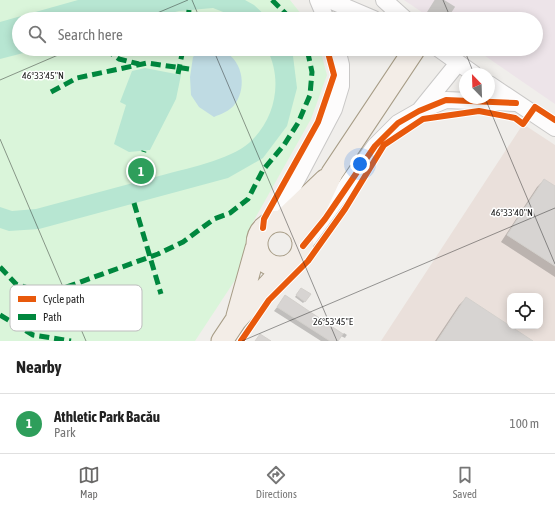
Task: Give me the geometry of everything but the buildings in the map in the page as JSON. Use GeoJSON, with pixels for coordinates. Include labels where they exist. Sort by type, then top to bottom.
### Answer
{"type":"FeatureCollection","features":[{"type":"Feature","properties":{"kind":"main road"},"geometry":{"type":"LineString","coordinates":[[222,341],[236,320],[285,267],[297,259],[332,173],[410,56]]}},
{"type":"Feature","properties":{"kind":"main road"},"geometry":{"type":"LineString","coordinates":[[236,320],[256,248],[256,241],[263,228],[279,221],[332,173]]}},
{"type":"Feature","properties":{"kind":"main road"},"geometry":{"type":"LineString","coordinates":[[279,221],[295,226],[303,242]]}},
{"type":"Feature","properties":{"kind":"main road"},"geometry":{"type":"LineString","coordinates":[[256,248],[264,261],[270,265],[285,267]]}},
{"type":"Feature","properties":{"kind":"street"},"geometry":{"type":"LineString","coordinates":[[318,0],[323,12]]}},
{"type":"Feature","properties":{"kind":"street"},"geometry":{"type":"LineString","coordinates":[[329,0],[357,12]]}},
{"type":"Feature","properties":{"kind":"street"},"geometry":{"type":"LineString","coordinates":[[384,0],[397,12]]}},
{"type":"Feature","properties":{"kind":"street"},"geometry":{"type":"LineString","coordinates":[[279,221],[334,108],[341,86],[341,65],[339,56]]}},
{"type":"Feature","properties":{"kind":"street"},"geometry":{"type":"LineString","coordinates":[[448,56],[464,68]]}},
{"type":"Feature","properties":{"kind":"street"},"geometry":{"type":"LineString","coordinates":[[419,111],[458,64]]}},
{"type":"Feature","properties":{"kind":"street"},"geometry":{"type":"LineString","coordinates":[[495,88],[555,128]]}},
{"type":"Feature","properties":{"kind":"street"},"geometry":{"type":"LineString","coordinates":[[303,242],[383,137],[398,123],[419,111],[446,100],[516,103]]}},
{"type":"Feature","properties":{"kind":"shaded area"},"geometry":{"type":"Polygon","coordinates":[[[404,0],[555,0],[555,104],[485,56],[543,56],[543,12],[422,12],[404,0]]]}},
{"type":"Feature","properties":{"kind":"shaded area"},"geometry":{"type":"Polygon","coordinates":[[[523,124],[555,145],[555,341],[381,341],[523,124]]]}},
{"type":"Feature","properties":{"kind":"green space"},"geometry":{"type":"Polygon","coordinates":[[[0,0],[290,0],[299,12],[12,12],[12,56],[322,56],[327,75],[311,119],[253,222],[247,241],[243,268],[195,341],[0,341],[0,0]]]}},
{"type":"Feature","properties":{"kind":"green space"},"geometry":{"type":"Polygon","coordinates":[[[78,0],[245,0],[254,5],[262,12],[223,12],[213,8],[175,12],[35,12],[78,0]]]}},
{"type":"Feature","properties":{"kind":"green space"},"geometry":{"type":"Polygon","coordinates":[[[12,19],[12,56],[0,59],[0,22],[12,19]]]}},
{"type":"Feature","properties":{"kind":"green space"},"geometry":{"type":"Polygon","coordinates":[[[270,56],[293,56],[297,88],[287,126],[263,158],[228,178],[39,229],[9,231],[0,228],[0,207],[12,211],[36,209],[206,163],[241,149],[258,133],[271,111],[275,86],[275,73],[270,56]]]}},
{"type":"Feature","properties":{"kind":"green space"},"geometry":{"type":"Polygon","coordinates":[[[145,68],[181,75],[176,99],[150,150],[129,152],[114,144],[126,105],[120,102],[132,71],[145,68]]]}},
{"type":"Feature","properties":{"kind":"water"},"geometry":{"type":"Polygon","coordinates":[[[229,56],[238,65],[241,73],[241,89],[235,104],[228,110],[214,117],[199,107],[191,95],[190,77],[193,57],[229,56]]]}},
{"type":"Feature","properties":{"kind":"tunnel"},"geometry":{"type":"LineString","coordinates":[[439,12],[447,0]]}},
{"type":"Feature","properties":{"kind":"marked path"},"geometry":{"type":"LineString","coordinates":[[272,0],[284,12]]}},
{"type":"Feature","properties":{"kind":"marked path"},"geometry":{"type":"LineString","coordinates":[[115,56],[119,59],[139,64]]}},
{"type":"Feature","properties":{"kind":"marked path"},"geometry":{"type":"LineString","coordinates":[[178,74],[182,56]]}},
{"type":"Feature","properties":{"kind":"marked path"},"geometry":{"type":"LineString","coordinates":[[72,285],[158,254],[183,242],[214,219],[230,213],[248,199],[263,170],[284,145],[298,123],[310,95],[312,72],[309,56]]}},
{"type":"Feature","properties":{"kind":"marked path"},"geometry":{"type":"LineString","coordinates":[[51,92],[77,78],[147,63],[189,69]]}},
{"type":"Feature","properties":{"kind":"marked path"},"geometry":{"type":"LineString","coordinates":[[140,181],[138,172],[144,151]]}},
{"type":"Feature","properties":{"kind":"marked path"},"geometry":{"type":"LineString","coordinates":[[134,203],[161,294]]}},
{"type":"Feature","properties":{"kind":"marked path"},"geometry":{"type":"LineString","coordinates":[[0,267],[16,284],[19,285]]}},
{"type":"Feature","properties":{"kind":"marked path"},"geometry":{"type":"LineString","coordinates":[[0,315],[10,321]]}},
{"type":"Feature","properties":{"kind":"marked path"},"geometry":{"type":"LineString","coordinates":[[26,331],[33,335],[71,341]]}},
{"type":"Feature","properties":{"kind":"cycle path"},"geometry":{"type":"LineString","coordinates":[[263,228],[264,219],[318,122],[334,75],[329,56]]}},
{"type":"Feature","properties":{"kind":"cycle path"},"geometry":{"type":"LineString","coordinates":[[303,246],[325,219],[375,146],[398,123],[419,111],[446,100],[516,103]]}},
{"type":"Feature","properties":{"kind":"cycle path"},"geometry":{"type":"LineString","coordinates":[[241,341],[269,300],[308,261],[345,209],[384,145],[423,119],[479,111],[515,118],[523,124],[535,107],[555,120]]}},
{"type":"Feature","properties":{"kind":"place","name":"Athletic Park Bacău"},"geometry":{"type":"Point","coordinates":[141,171]}}]}
